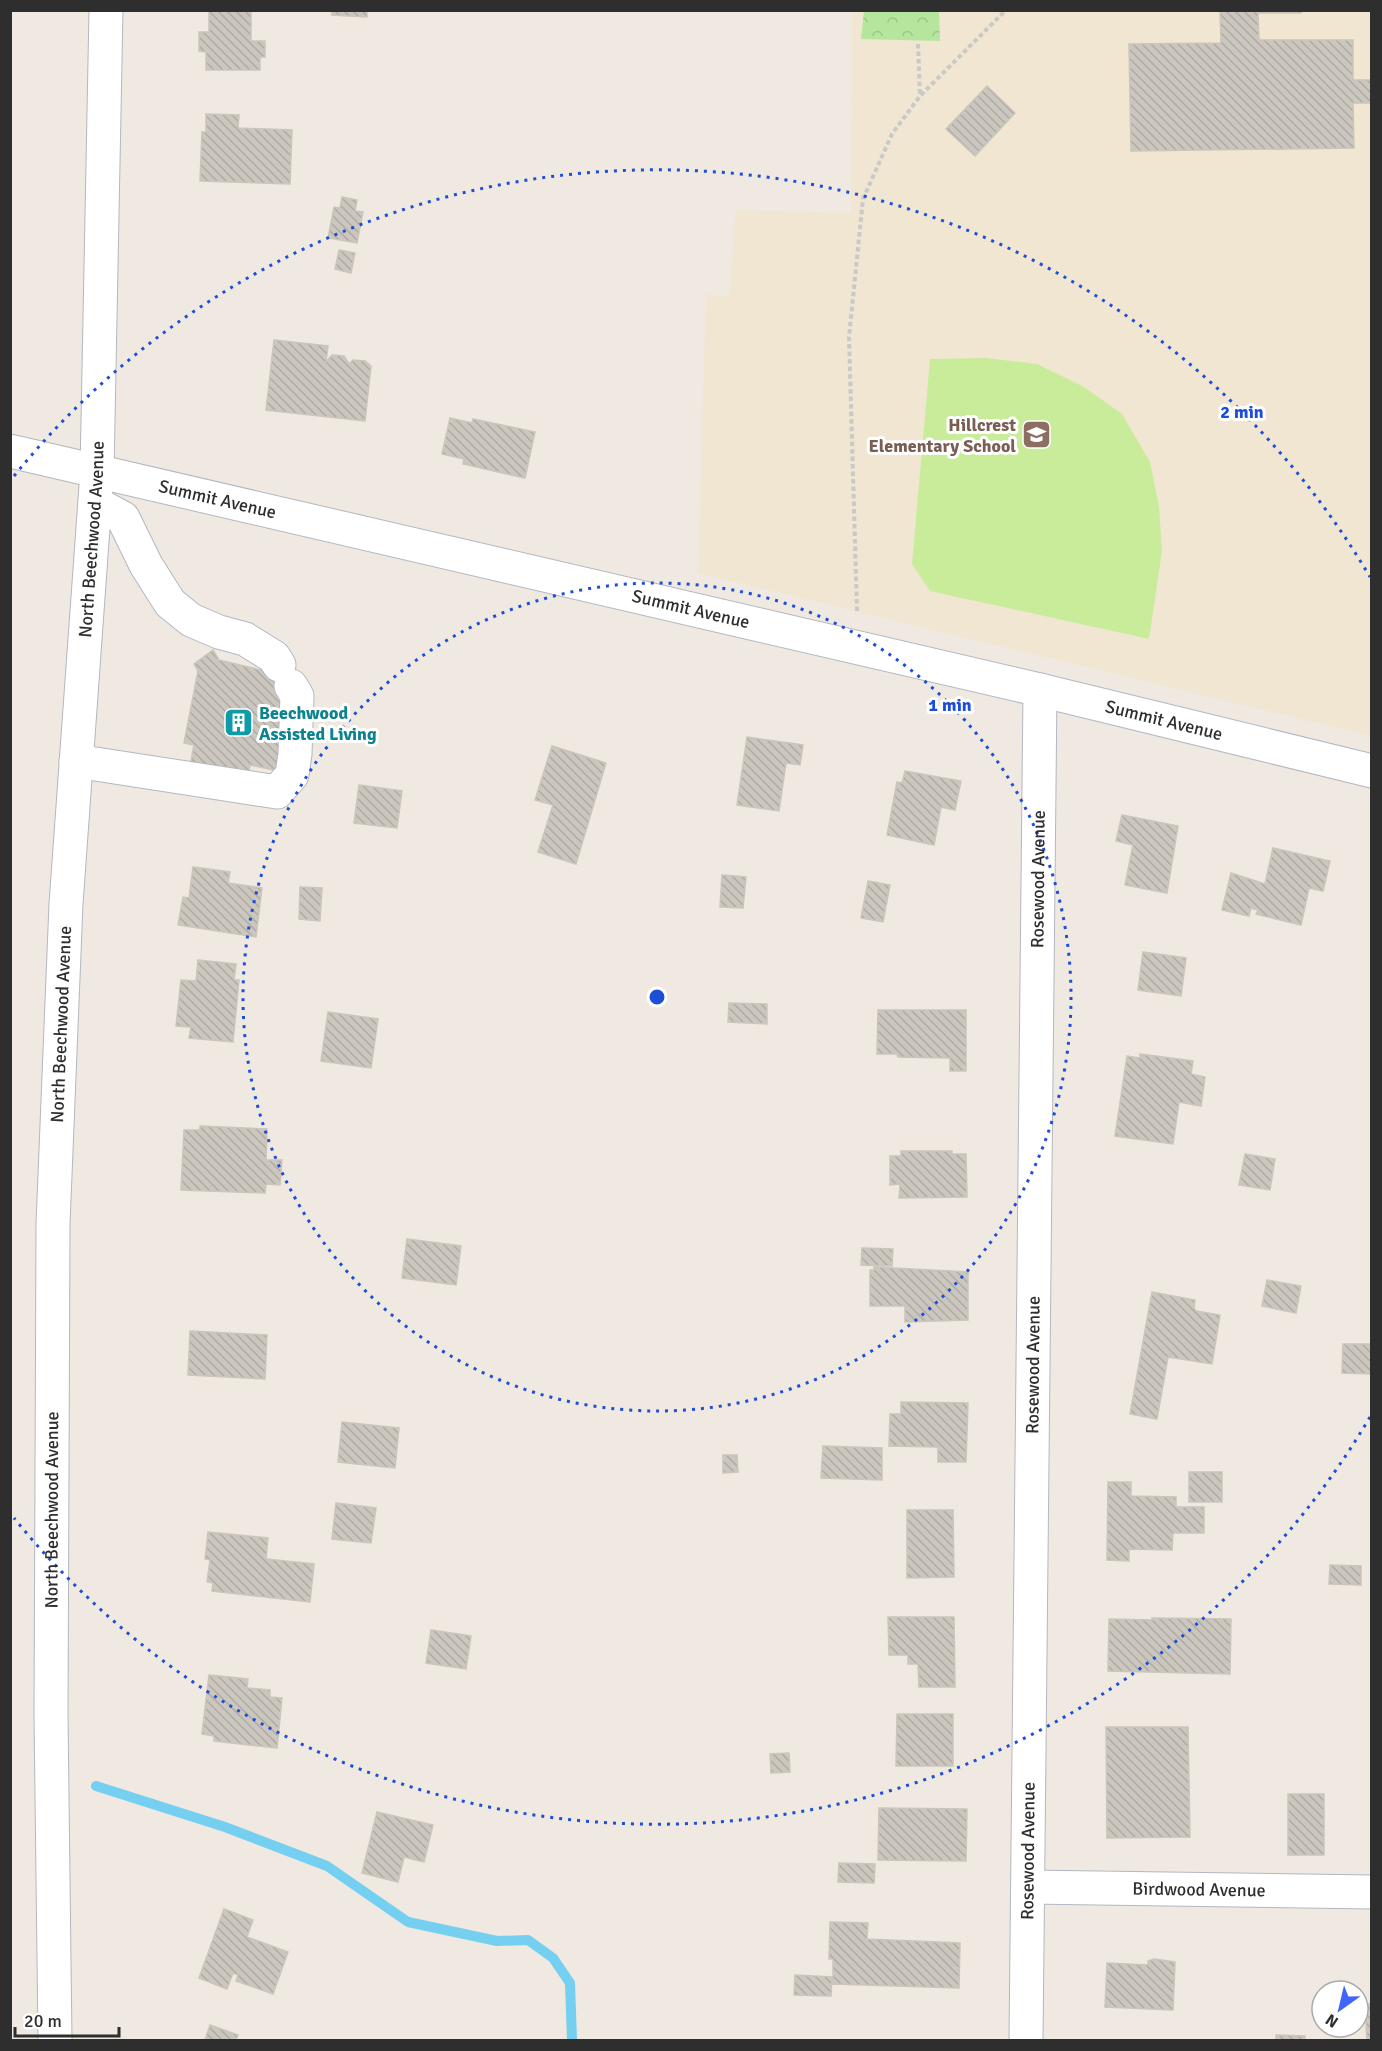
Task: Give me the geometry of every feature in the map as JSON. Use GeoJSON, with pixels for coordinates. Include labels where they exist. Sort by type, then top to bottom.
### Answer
{"type":"FeatureCollection","features":[{"type":"Feature","properties":{"kind":"street","name":"North Beechwood Avenue"},"geometry":{"type":"LineString","coordinates":[[55,2040],[51,1715],[53,1224],[66,904],[96,488],[106,10]]}},
{"type":"Feature","properties":{"kind":"street","name":"Summit Avenue"},"geometry":{"type":"LineString","coordinates":[[10,452],[96,488],[1040,690],[1371,771]]}},
{"type":"Feature","properties":{"kind":"street"},"geometry":{"type":"LineString","coordinates":[[76,761],[277,792],[292,775],[293,764],[297,696],[274,657],[245,639],[219,632],[191,620],[170,603],[146,565],[123,518],[96,488]]}},
{"type":"Feature","properties":{"kind":"street","name":"Rosewood Avenue"},"geometry":{"type":"LineString","coordinates":[[1026,2040],[1040,690]]}},
{"type":"Feature","properties":{"kind":"street","name":"Birdwood Avenue"},"geometry":{"type":"LineString","coordinates":[[1028,1887],[1371,1892]]}},
{"type":"Feature","properties":{"kind":"path"},"geometry":{"type":"LineString","coordinates":[[857,612],[849,337],[864,199],[892,134],[920,96],[1006,10]]}},
{"type":"Feature","properties":{"kind":"path"},"geometry":{"type":"LineString","coordinates":[[918,44],[920,96]]}},
{"type":"Feature","properties":{"kind":"shaded area","name":"Hillcrest Elementary School"},"geometry":{"type":"Polygon","coordinates":[[[852,11],[1371,11],[1371,736],[698,573],[706,295],[729,296],[736,210],[851,213],[852,11]]]}},
{"type":"Feature","properties":{"kind":"green space"},"geometry":{"type":"Polygon","coordinates":[[[864,11],[939,11],[940,41],[861,39],[864,11]]]}},
{"type":"Feature","properties":{"kind":"green space"},"geometry":{"type":"Polygon","coordinates":[[[986,358],[1037,364],[1084,387],[1122,414],[1150,462],[1159,507],[1162,551],[1149,639],[930,591],[912,564],[930,359],[986,358]]]}},
{"type":"Feature","properties":{"kind":"building"},"geometry":{"type":"Polygon","coordinates":[[[209,10],[251,10],[251,41],[265,41],[265,57],[260,57],[260,70],[206,70],[206,52],[199,51],[199,32],[209,32],[209,10]]]}},
{"type":"Feature","properties":{"kind":"building"},"geometry":{"type":"Polygon","coordinates":[[[332,10],[367,10],[367,17],[332,15],[332,10]]]}},
{"type":"Feature","properties":{"kind":"building"},"geometry":{"type":"Polygon","coordinates":[[[1220,10],[1301,10],[1301,13],[1258,13],[1259,40],[1353,40],[1353,80],[1372,80],[1372,103],[1353,103],[1354,148],[1131,151],[1129,44],[1221,43],[1220,10]]]}},
{"type":"Feature","properties":{"kind":"building"},"geometry":{"type":"Polygon","coordinates":[[[987,86],[1015,113],[975,156],[946,129],[987,86]]]}},
{"type":"Feature","properties":{"kind":"building"},"geometry":{"type":"Polygon","coordinates":[[[206,114],[239,115],[238,128],[292,130],[290,184],[200,181],[202,132],[206,132],[206,114]]]}},
{"type":"Feature","properties":{"kind":"building"},"geometry":{"type":"Polygon","coordinates":[[[342,197],[357,200],[355,211],[363,212],[357,243],[328,238],[334,207],[340,208],[342,197]]]}},
{"type":"Feature","properties":{"kind":"building"},"geometry":{"type":"Polygon","coordinates":[[[339,250],[355,253],[351,273],[335,269],[339,250]]]}},
{"type":"Feature","properties":{"kind":"building"},"geometry":{"type":"Polygon","coordinates":[[[274,340],[328,346],[326,362],[332,355],[344,356],[349,364],[353,360],[365,361],[371,366],[365,421],[266,410],[274,340]]]}},
{"type":"Feature","properties":{"kind":"building"},"geometry":{"type":"Polygon","coordinates":[[[450,418],[472,423],[473,419],[535,432],[525,478],[463,464],[464,459],[442,454],[450,418]]]}},
{"type":"Feature","properties":{"kind":"building","name":"Beechwood Assisted Living"},"geometry":{"type":"Polygon","coordinates":[[[213,650],[219,660],[269,672],[288,660],[301,679],[279,771],[250,765],[247,783],[189,771],[194,745],[184,743],[198,671],[194,664],[213,650]]]}},
{"type":"Feature","properties":{"kind":"building"},"geometry":{"type":"Polygon","coordinates":[[[747,737],[803,745],[800,765],[786,763],[779,811],[737,805],[747,737]]]}},
{"type":"Feature","properties":{"kind":"building"},"geometry":{"type":"Polygon","coordinates":[[[552,746],[606,763],[576,864],[538,852],[553,805],[535,800],[552,746]]]}},
{"type":"Feature","properties":{"kind":"building"},"geometry":{"type":"Polygon","coordinates":[[[905,771],[961,781],[955,810],[941,807],[934,845],[887,835],[897,782],[902,783],[905,771]]]}},
{"type":"Feature","properties":{"kind":"building"},"geometry":{"type":"Polygon","coordinates":[[[359,785],[402,791],[397,828],[354,823],[359,785]]]}},
{"type":"Feature","properties":{"kind":"building"},"geometry":{"type":"Polygon","coordinates":[[[1122,815],[1178,826],[1167,893],[1125,885],[1133,845],[1116,841],[1122,815]]]}},
{"type":"Feature","properties":{"kind":"building"},"geometry":{"type":"Polygon","coordinates":[[[1273,848],[1330,861],[1323,891],[1309,888],[1301,925],[1256,914],[1258,910],[1251,908],[1249,916],[1222,910],[1231,873],[1265,884],[1273,848]]]}},
{"type":"Feature","properties":{"kind":"building"},"geometry":{"type":"Polygon","coordinates":[[[193,867],[230,872],[228,883],[262,888],[256,937],[178,925],[183,897],[189,898],[193,867]]]}},
{"type":"Feature","properties":{"kind":"building"},"geometry":{"type":"Polygon","coordinates":[[[722,875],[746,877],[743,908],[720,907],[722,875]]]}},
{"type":"Feature","properties":{"kind":"building"},"geometry":{"type":"Polygon","coordinates":[[[868,881],[890,885],[883,922],[861,918],[868,881]]]}},
{"type":"Feature","properties":{"kind":"building"},"geometry":{"type":"Polygon","coordinates":[[[300,887],[322,888],[320,921],[299,919],[300,887]]]}},
{"type":"Feature","properties":{"kind":"building"},"geometry":{"type":"Polygon","coordinates":[[[1143,952],[1186,958],[1181,996],[1138,990],[1143,952]]]}},
{"type":"Feature","properties":{"kind":"building"},"geometry":{"type":"Polygon","coordinates":[[[198,960],[236,964],[234,980],[239,980],[233,1042],[189,1038],[191,1027],[176,1026],[181,980],[196,981],[198,960]]]}},
{"type":"Feature","properties":{"kind":"building"},"geometry":{"type":"Polygon","coordinates":[[[729,1003],[767,1004],[767,1024],[728,1022],[729,1003]]]}},
{"type":"Feature","properties":{"kind":"building"},"geometry":{"type":"Polygon","coordinates":[[[878,1010],[966,1010],[966,1071],[950,1071],[950,1058],[898,1057],[897,1054],[877,1054],[878,1010]]]}},
{"type":"Feature","properties":{"kind":"building"},"geometry":{"type":"Polygon","coordinates":[[[328,1012],[378,1019],[371,1068],[321,1061],[328,1012]]]}},
{"type":"Feature","properties":{"kind":"building"},"geometry":{"type":"Polygon","coordinates":[[[1140,1054],[1193,1061],[1191,1074],[1205,1077],[1201,1106],[1179,1102],[1173,1144],[1115,1136],[1127,1056],[1140,1058],[1140,1054]]]}},
{"type":"Feature","properties":{"kind":"building"},"geometry":{"type":"Polygon","coordinates":[[[200,1126],[267,1129],[266,1160],[282,1160],[280,1185],[266,1184],[265,1193],[181,1190],[184,1130],[200,1130],[200,1126]]]}},
{"type":"Feature","properties":{"kind":"building"},"geometry":{"type":"Polygon","coordinates":[[[901,1151],[952,1151],[952,1154],[966,1154],[967,1197],[899,1198],[900,1184],[890,1185],[890,1156],[901,1156],[901,1151]]]}},
{"type":"Feature","properties":{"kind":"building"},"geometry":{"type":"Polygon","coordinates":[[[1245,1154],[1275,1159],[1270,1190],[1239,1185],[1245,1154]]]}},
{"type":"Feature","properties":{"kind":"building"},"geometry":{"type":"Polygon","coordinates":[[[407,1239],[461,1246],[456,1285],[402,1278],[407,1239]]]}},
{"type":"Feature","properties":{"kind":"building"},"geometry":{"type":"Polygon","coordinates":[[[862,1248],[893,1249],[892,1266],[861,1265],[862,1248]]]}},
{"type":"Feature","properties":{"kind":"building"},"geometry":{"type":"Polygon","coordinates":[[[874,1267],[968,1272],[968,1320],[905,1322],[905,1306],[870,1306],[870,1270],[874,1270],[874,1267]]]}},
{"type":"Feature","properties":{"kind":"building"},"geometry":{"type":"Polygon","coordinates":[[[1267,1280],[1301,1286],[1296,1313],[1262,1306],[1267,1280]]]}},
{"type":"Feature","properties":{"kind":"building"},"geometry":{"type":"Polygon","coordinates":[[[1152,1292],[1195,1300],[1196,1311],[1220,1315],[1212,1364],[1168,1357],[1157,1419],[1130,1414],[1152,1292]]]}},
{"type":"Feature","properties":{"kind":"building"},"geometry":{"type":"Polygon","coordinates":[[[190,1331],[267,1335],[265,1379],[188,1375],[190,1331]]]}},
{"type":"Feature","properties":{"kind":"building"},"geometry":{"type":"Polygon","coordinates":[[[1343,1344],[1372,1344],[1372,1374],[1342,1373],[1343,1344]]]}},
{"type":"Feature","properties":{"kind":"building"},"geometry":{"type":"Polygon","coordinates":[[[901,1402],[968,1403],[966,1462],[938,1462],[938,1447],[889,1446],[890,1414],[901,1414],[901,1402]]]}},
{"type":"Feature","properties":{"kind":"building"},"geometry":{"type":"Polygon","coordinates":[[[342,1422],[399,1428],[395,1468],[338,1462],[342,1422]]]}},
{"type":"Feature","properties":{"kind":"building"},"geometry":{"type":"Polygon","coordinates":[[[823,1446],[882,1448],[882,1480],[821,1478],[823,1446]]]}},
{"type":"Feature","properties":{"kind":"building"},"geometry":{"type":"Polygon","coordinates":[[[723,1455],[737,1455],[738,1472],[723,1473],[723,1455]]]}},
{"type":"Feature","properties":{"kind":"building"},"geometry":{"type":"Polygon","coordinates":[[[1189,1472],[1222,1472],[1222,1502],[1189,1502],[1189,1472]]]}},
{"type":"Feature","properties":{"kind":"building"},"geometry":{"type":"Polygon","coordinates":[[[1108,1482],[1131,1482],[1131,1496],[1176,1497],[1176,1507],[1204,1507],[1204,1533],[1173,1533],[1172,1550],[1129,1549],[1129,1561],[1107,1560],[1108,1482]]]}},
{"type":"Feature","properties":{"kind":"building"},"geometry":{"type":"Polygon","coordinates":[[[336,1503],[376,1508],[371,1543],[332,1539],[336,1503]]]}},
{"type":"Feature","properties":{"kind":"building"},"geometry":{"type":"Polygon","coordinates":[[[907,1510],[953,1510],[954,1577],[907,1578],[907,1510]]]}},
{"type":"Feature","properties":{"kind":"building"},"geometry":{"type":"Polygon","coordinates":[[[208,1532],[268,1538],[266,1559],[314,1564],[310,1602],[212,1591],[213,1583],[207,1582],[210,1560],[205,1559],[208,1532]]]}},
{"type":"Feature","properties":{"kind":"building"},"geometry":{"type":"Polygon","coordinates":[[[1330,1565],[1361,1566],[1361,1585],[1329,1584],[1330,1565]]]}},
{"type":"Feature","properties":{"kind":"building"},"geometry":{"type":"Polygon","coordinates":[[[888,1617],[954,1617],[955,1687],[919,1687],[918,1664],[908,1664],[908,1655],[889,1655],[888,1617]]]}},
{"type":"Feature","properties":{"kind":"building"},"geometry":{"type":"Polygon","coordinates":[[[1152,1618],[1231,1619],[1230,1674],[1108,1671],[1109,1619],[1152,1620],[1152,1618]]]}},
{"type":"Feature","properties":{"kind":"building"},"geometry":{"type":"Polygon","coordinates":[[[431,1630],[471,1636],[466,1669],[426,1663],[431,1630]]]}},
{"type":"Feature","properties":{"kind":"building"},"geometry":{"type":"Polygon","coordinates":[[[209,1675],[248,1679],[247,1688],[270,1690],[270,1697],[282,1698],[277,1748],[214,1741],[214,1736],[202,1734],[209,1675]]]}},
{"type":"Feature","properties":{"kind":"building"},"geometry":{"type":"Polygon","coordinates":[[[897,1714],[953,1714],[953,1766],[896,1766],[897,1714]]]}},
{"type":"Feature","properties":{"kind":"building"},"geometry":{"type":"Polygon","coordinates":[[[1106,1727],[1188,1727],[1190,1837],[1107,1838],[1106,1727]]]}},
{"type":"Feature","properties":{"kind":"building"},"geometry":{"type":"Polygon","coordinates":[[[789,1753],[790,1772],[771,1773],[770,1754],[789,1753]]]}},
{"type":"Feature","properties":{"kind":"building"},"geometry":{"type":"Polygon","coordinates":[[[1288,1794],[1324,1794],[1324,1855],[1288,1855],[1288,1794]]]}},
{"type":"Feature","properties":{"kind":"building"},"geometry":{"type":"Polygon","coordinates":[[[879,1808],[967,1809],[966,1861],[878,1860],[879,1808]]]}},
{"type":"Feature","properties":{"kind":"building"},"geometry":{"type":"Polygon","coordinates":[[[377,1812],[433,1825],[424,1862],[404,1857],[398,1882],[362,1873],[377,1812]]]}},
{"type":"Feature","properties":{"kind":"building"},"geometry":{"type":"Polygon","coordinates":[[[839,1863],[875,1864],[874,1883],[838,1882],[839,1863]]]}},
{"type":"Feature","properties":{"kind":"building"},"geometry":{"type":"Polygon","coordinates":[[[224,1909],[253,1920],[247,1937],[288,1952],[273,1994],[236,1981],[238,1975],[233,1973],[227,1989],[199,1978],[224,1909]]]}},
{"type":"Feature","properties":{"kind":"building"},"geometry":{"type":"Polygon","coordinates":[[[830,1922],[868,1923],[867,1939],[960,1943],[959,1988],[833,1984],[833,1959],[829,1959],[830,1922]]]}},
{"type":"Feature","properties":{"kind":"building"},"geometry":{"type":"Polygon","coordinates":[[[1154,1959],[1175,1962],[1173,2010],[1105,2007],[1107,1963],[1148,1965],[1148,1961],[1154,1959]]]}},
{"type":"Feature","properties":{"kind":"building"},"geometry":{"type":"Polygon","coordinates":[[[795,1975],[832,1977],[831,1996],[794,1995],[795,1975]]]}},
{"type":"Feature","properties":{"kind":"building"},"geometry":{"type":"Polygon","coordinates":[[[1372,2002],[1372,2040],[1367,2040],[1370,2039],[1370,2003],[1372,2002]]]}},
{"type":"Feature","properties":{"kind":"building"},"geometry":{"type":"Polygon","coordinates":[[[210,2025],[238,2035],[236,2040],[205,2040],[210,2025]]]}},
{"type":"Feature","properties":{"kind":"building"},"geometry":{"type":"Polygon","coordinates":[[[1276,2035],[1305,2036],[1305,2040],[1276,2040],[1276,2035]]]}},
{"type":"Feature","properties":{"kind":"waterway"},"geometry":{"type":"LineString","coordinates":[[96,1786],[225,1827],[327,1866],[408,1922],[497,1941],[528,1940],[553,1958],[570,1983],[572,2040]]}},
{"type":"Feature","properties":{"kind":"place","name":"Hillcrest Elementary School"},"geometry":{"type":"Point","coordinates":[1037,435]}},
{"type":"Feature","properties":{"kind":"place","name":"Beechwood Assisted Living"},"geometry":{"type":"Point","coordinates":[238,723]}}]}
